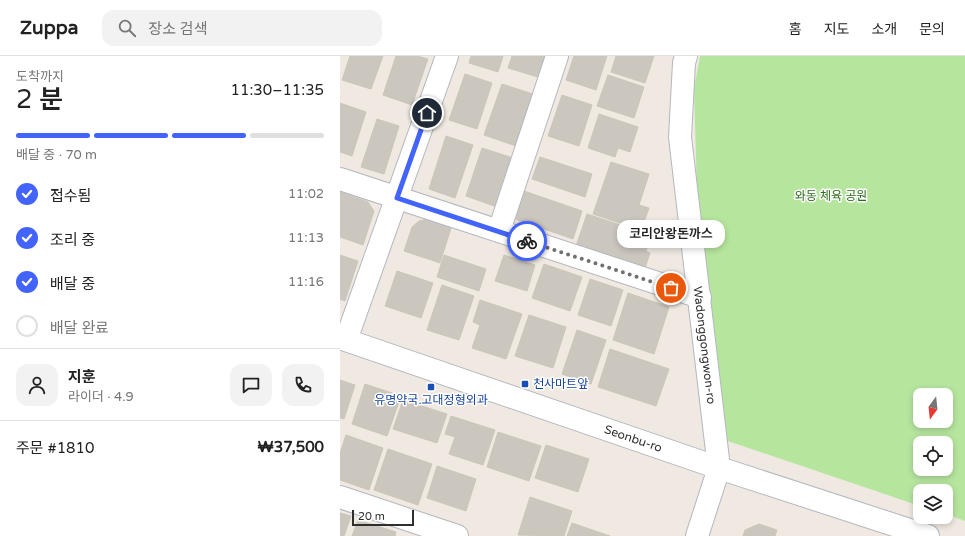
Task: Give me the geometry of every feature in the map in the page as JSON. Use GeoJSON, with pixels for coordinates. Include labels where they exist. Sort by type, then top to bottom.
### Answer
{"type":"FeatureCollection","features":[{"type":"Feature","properties":{"kind":"street"},"geometry":{"type":"LineString","coordinates":[[343,339],[397,198],[447,56]]}},
{"type":"Feature","properties":{"kind":"street"},"geometry":{"type":"LineString","coordinates":[[499,232],[557,56]]}},
{"type":"Feature","properties":{"kind":"street","name":"Wadonggongwon-ro"},"geometry":{"type":"LineString","coordinates":[[686,56],[684,63],[680,137],[719,468],[697,536]]}},
{"type":"Feature","properties":{"kind":"street"},"geometry":{"type":"LineString","coordinates":[[340,179],[700,297]]}},
{"type":"Feature","properties":{"kind":"street","name":"Seonbu-ro"},"geometry":{"type":"LineString","coordinates":[[343,339],[719,468],[928,536]]}},
{"type":"Feature","properties":{"kind":"street"},"geometry":{"type":"LineString","coordinates":[[340,497],[457,536]]}},
{"type":"Feature","properties":{"kind":"green space","name":"와동 체육 공원"},"geometry":{"type":"Polygon","coordinates":[[[700,56],[965,56],[965,521],[953,517],[953,484],[913,484],[913,504],[704,433],[694,89],[700,56]]]}},
{"type":"Feature","properties":{"kind":"building"},"geometry":{"type":"Polygon","coordinates":[[[350,56],[383,56],[371,89],[342,80],[350,56]]]}},
{"type":"Feature","properties":{"kind":"building"},"geometry":{"type":"Polygon","coordinates":[[[396,56],[417,56],[428,59],[412,105],[383,95],[396,56]]]}},
{"type":"Feature","properties":{"kind":"building"},"geometry":{"type":"Polygon","coordinates":[[[471,56],[503,56],[498,72],[469,63],[471,56]]]}},
{"type":"Feature","properties":{"kind":"building"},"geometry":{"type":"Polygon","coordinates":[[[512,56],[545,56],[538,77],[508,68],[512,56]]]}},
{"type":"Feature","properties":{"kind":"building"},"geometry":{"type":"Polygon","coordinates":[[[574,56],[607,56],[596,90],[566,80],[574,56]]]}},
{"type":"Feature","properties":{"kind":"building"},"geometry":{"type":"Polygon","coordinates":[[[616,56],[654,56],[645,83],[611,72],[616,56]]]}},
{"type":"Feature","properties":{"kind":"building"},"geometry":{"type":"Polygon","coordinates":[[[465,74],[492,83],[477,129],[449,120],[465,74]]]}},
{"type":"Feature","properties":{"kind":"building"},"geometry":{"type":"Polygon","coordinates":[[[608,75],[644,87],[634,118],[597,106],[608,75]]]}},
{"type":"Feature","properties":{"kind":"building"},"geometry":{"type":"Polygon","coordinates":[[[502,84],[533,94],[516,146],[484,135],[502,84]]]}},
{"type":"Feature","properties":{"kind":"building"},"geometry":{"type":"Polygon","coordinates":[[[562,95],[592,105],[579,146],[548,136],[562,95]]]}},
{"type":"Feature","properties":{"kind":"building"},"geometry":{"type":"Polygon","coordinates":[[[340,103],[366,112],[352,156],[340,152],[340,103]]]}},
{"type":"Feature","properties":{"kind":"building"},"geometry":{"type":"Polygon","coordinates":[[[599,114],[638,127],[630,152],[618,148],[615,157],[588,148],[599,114]]]}},
{"type":"Feature","properties":{"kind":"building"},"geometry":{"type":"Polygon","coordinates":[[[377,119],[399,126],[384,174],[361,167],[377,119]]]}},
{"type":"Feature","properties":{"kind":"building"},"geometry":{"type":"Polygon","coordinates":[[[446,136],[473,145],[455,198],[429,189],[446,136]]]}},
{"type":"Feature","properties":{"kind":"building"},"geometry":{"type":"Polygon","coordinates":[[[482,148],[513,158],[497,207],[466,196],[482,148]]]}},
{"type":"Feature","properties":{"kind":"building"},"geometry":{"type":"Polygon","coordinates":[[[540,157],[592,174],[585,197],[532,179],[540,157]]]}},
{"type":"Feature","properties":{"kind":"building"},"geometry":{"type":"Polygon","coordinates":[[[611,162],[649,174],[639,205],[649,208],[641,230],[593,214],[611,162]]]}},
{"type":"Feature","properties":{"kind":"building"},"geometry":{"type":"Polygon","coordinates":[[[524,191],[582,211],[573,239],[515,219],[524,191]]]}},
{"type":"Feature","properties":{"kind":"building"},"geometry":{"type":"Polygon","coordinates":[[[340,192],[368,202],[374,211],[363,245],[340,237],[340,192]]]}},
{"type":"Feature","properties":{"kind":"building"},"geometry":{"type":"Polygon","coordinates":[[[587,214],[651,235],[646,251],[650,253],[642,277],[573,255],[587,214]]]}},
{"type":"Feature","properties":{"kind":"building"},"geometry":{"type":"Polygon","coordinates":[[[432,218],[452,225],[440,263],[404,251],[412,227],[419,221],[432,218]]]}},
{"type":"Feature","properties":{"kind":"building"},"geometry":{"type":"Polygon","coordinates":[[[340,255],[358,261],[345,301],[340,299],[340,255]]]}},
{"type":"Feature","properties":{"kind":"building"},"geometry":{"type":"Polygon","coordinates":[[[444,255],[486,269],[479,291],[437,277],[444,255]]]}},
{"type":"Feature","properties":{"kind":"building"},"geometry":{"type":"Polygon","coordinates":[[[504,255],[535,265],[527,291],[495,281],[504,255]]]}},
{"type":"Feature","properties":{"kind":"building"},"geometry":{"type":"Polygon","coordinates":[[[544,264],[582,277],[570,311],[532,298],[544,264]]]}},
{"type":"Feature","properties":{"kind":"building"},"geometry":{"type":"Polygon","coordinates":[[[397,271],[433,283],[421,318],[385,306],[397,271]]]}},
{"type":"Feature","properties":{"kind":"building"},"geometry":{"type":"Polygon","coordinates":[[[590,279],[623,290],[611,326],[578,315],[590,279]]]}},
{"type":"Feature","properties":{"kind":"building"},"geometry":{"type":"Polygon","coordinates":[[[442,285],[474,296],[459,340],[427,330],[442,285]]]}},
{"type":"Feature","properties":{"kind":"building"},"geometry":{"type":"Polygon","coordinates":[[[628,293],[669,307],[654,354],[613,340],[628,293]]]}},
{"type":"Feature","properties":{"kind":"building"},"geometry":{"type":"Polygon","coordinates":[[[480,300],[522,314],[506,359],[472,348],[480,325],[473,322],[480,300]]]}},
{"type":"Feature","properties":{"kind":"building"},"geometry":{"type":"Polygon","coordinates":[[[529,315],[566,327],[553,368],[515,356],[529,315]]]}},
{"type":"Feature","properties":{"kind":"building"},"geometry":{"type":"Polygon","coordinates":[[[577,330],[606,340],[591,384],[562,374],[577,330]]]}},
{"type":"Feature","properties":{"kind":"building"},"geometry":{"type":"Polygon","coordinates":[[[610,349],[669,369],[656,406],[598,387],[610,349]]]}},
{"type":"Feature","properties":{"kind":"building"},"geometry":{"type":"Polygon","coordinates":[[[340,380],[355,385],[344,419],[340,418],[340,380]]]}},
{"type":"Feature","properties":{"kind":"building"},"geometry":{"type":"Polygon","coordinates":[[[365,384],[401,396],[387,436],[352,424],[365,384]]]}},
{"type":"Feature","properties":{"kind":"building"},"geometry":{"type":"Polygon","coordinates":[[[403,400],[447,414],[437,443],[393,429],[403,400]]]}},
{"type":"Feature","properties":{"kind":"building"},"geometry":{"type":"Polygon","coordinates":[[[451,416],[495,430],[483,465],[449,454],[455,437],[445,434],[451,416]]]}},
{"type":"Feature","properties":{"kind":"building"},"geometry":{"type":"Polygon","coordinates":[[[498,432],[541,446],[529,481],[487,467],[498,432]]]}},
{"type":"Feature","properties":{"kind":"building"},"geometry":{"type":"Polygon","coordinates":[[[346,435],[383,448],[369,490],[340,480],[340,453],[346,435]]]}},
{"type":"Feature","properties":{"kind":"building"},"geometry":{"type":"Polygon","coordinates":[[[546,445],[589,459],[578,492],[535,478],[546,445]]]}},
{"type":"Feature","properties":{"kind":"building"},"geometry":{"type":"Polygon","coordinates":[[[388,449],[432,464],[418,505],[374,490],[388,449]]]}},
{"type":"Feature","properties":{"kind":"building"},"geometry":{"type":"Polygon","coordinates":[[[437,466],[476,479],[466,511],[427,498],[437,466]]]}},
{"type":"Feature","properties":{"kind":"building"},"geometry":{"type":"Polygon","coordinates":[[[530,497],[572,511],[564,536],[518,535],[530,497]]]}},
{"type":"Feature","properties":{"kind":"building"},"geometry":{"type":"Polygon","coordinates":[[[340,513],[351,516],[344,536],[340,536],[340,513]]]}},
{"type":"Feature","properties":{"kind":"building"},"geometry":{"type":"Polygon","coordinates":[[[358,520],[396,532],[395,536],[352,536],[358,520]]]}},
{"type":"Feature","properties":{"kind":"building"},"geometry":{"type":"Polygon","coordinates":[[[572,523],[610,536],[567,536],[572,523]]]}},
{"type":"Feature","properties":{"kind":"building"},"geometry":{"type":"Polygon","coordinates":[[[759,524],[777,530],[775,536],[743,536],[745,530],[759,524]]]}},
{"type":"Feature","properties":{"kind":"way so far"},"geometry":{"type":"LineString","coordinates":[[527,241],[671,288]]}},
{"type":"Feature","properties":{"kind":"place","name":"코리안왕돈까스"},"geometry":{"type":"Point","coordinates":[671,288]}},
{"type":"Feature","properties":{"kind":"place","name":"천사마트앞"},"geometry":{"type":"Point","coordinates":[525,384]}},
{"type":"Feature","properties":{"kind":"place","name":"유명약국.고대정형외과"},"geometry":{"type":"Point","coordinates":[431,387]}},
{"type":"Feature","properties":{"kind":"route"},"geometry":{"type":"LineString","coordinates":[[427,113],[397,198],[527,241]]}}]}
